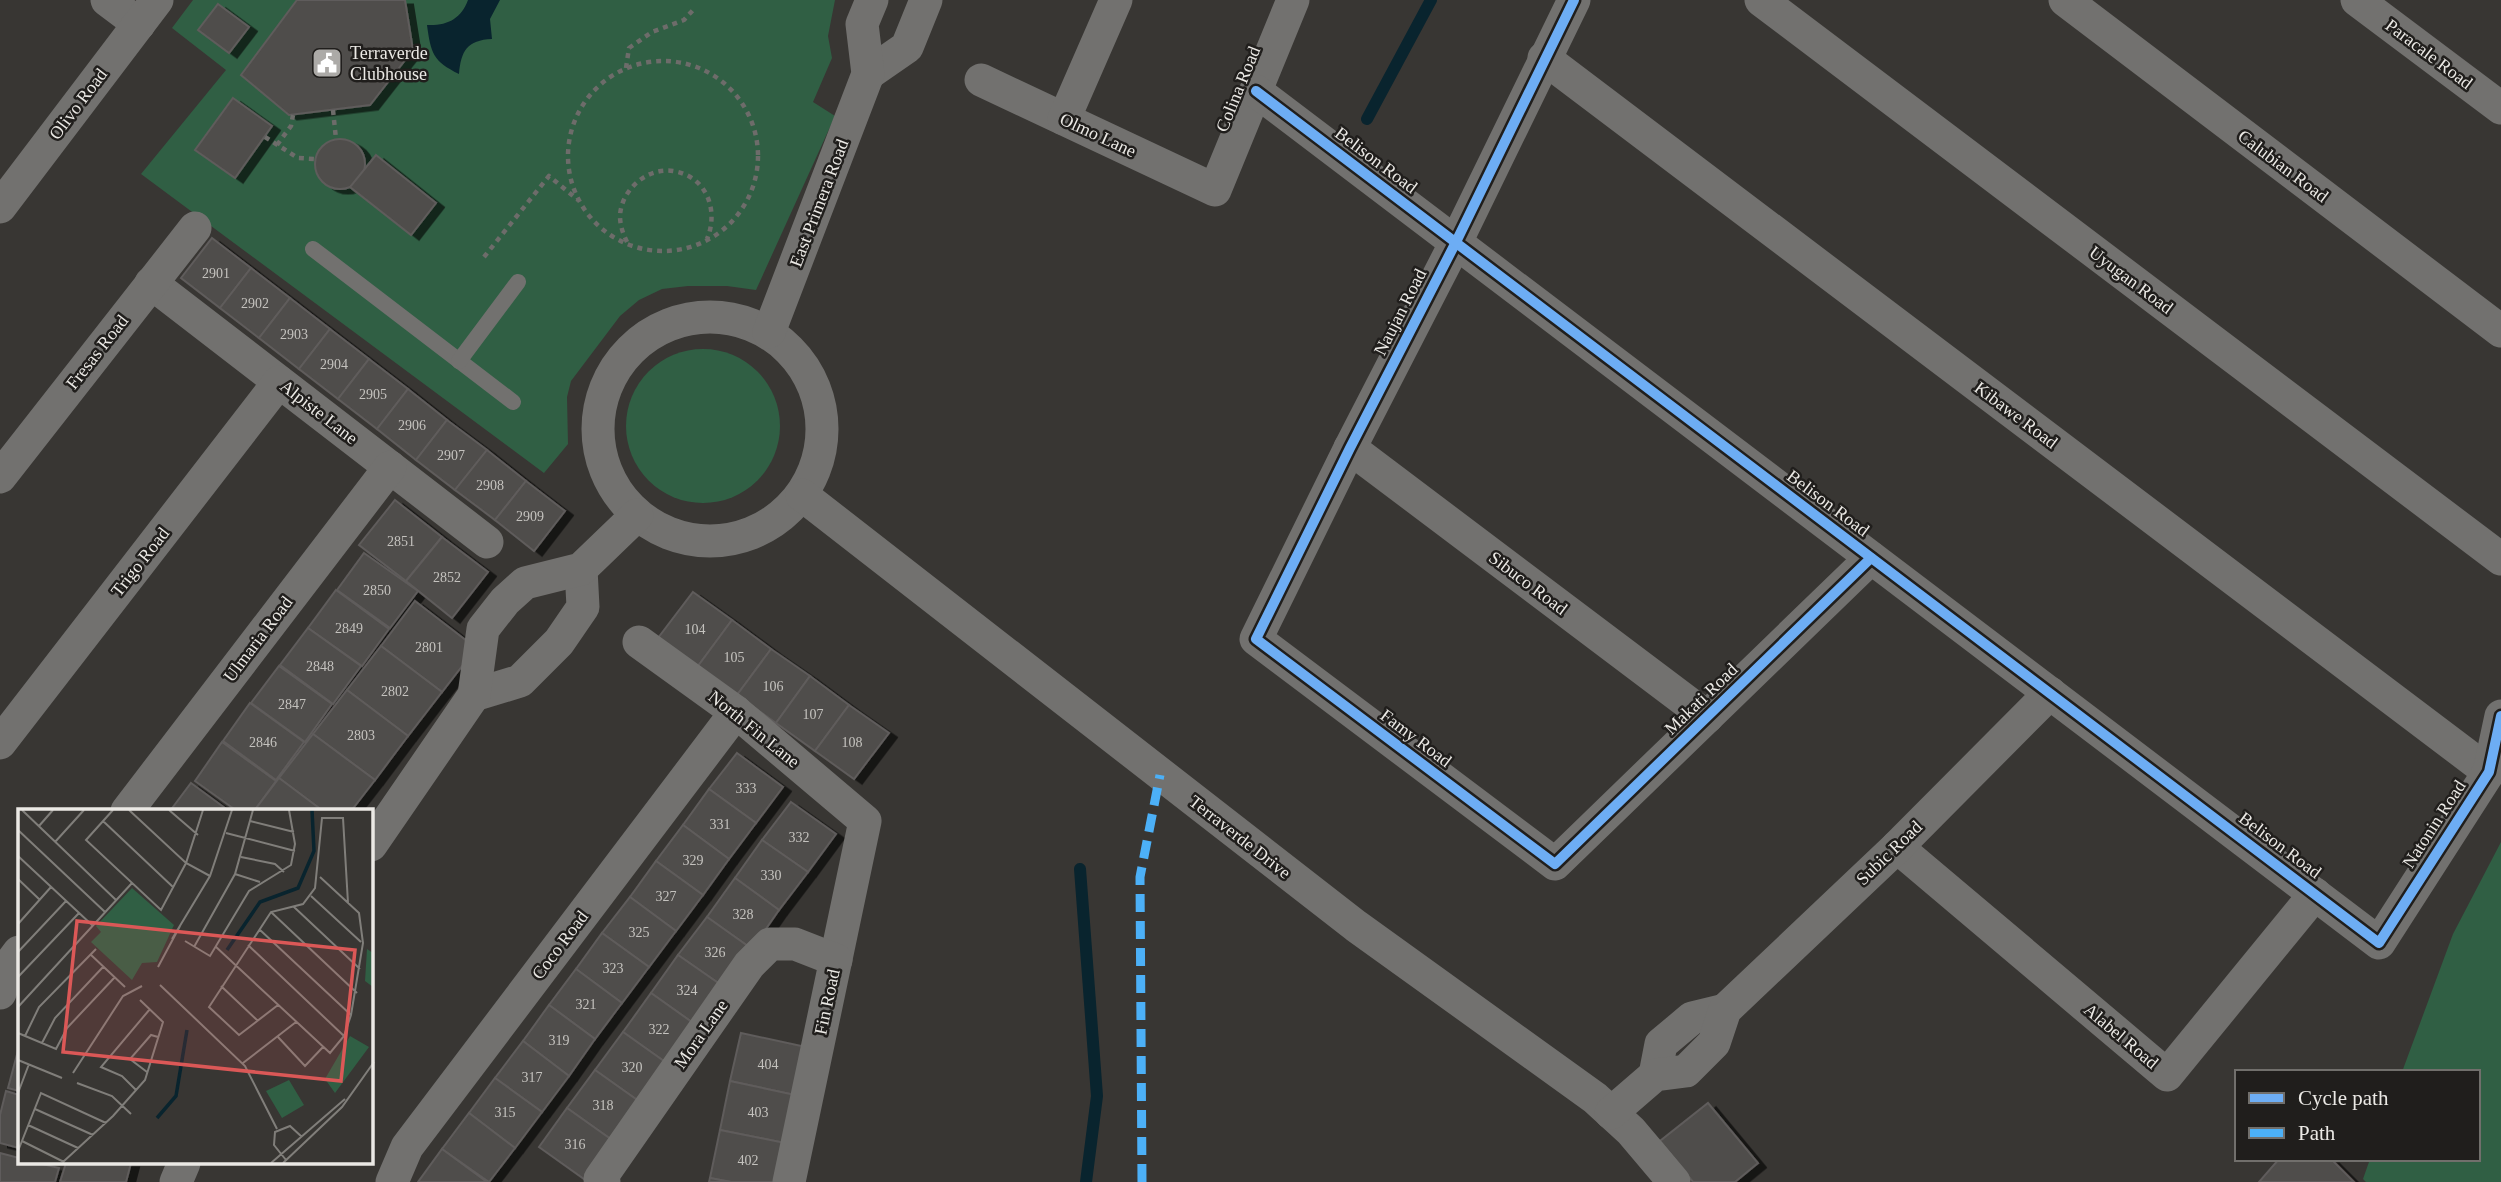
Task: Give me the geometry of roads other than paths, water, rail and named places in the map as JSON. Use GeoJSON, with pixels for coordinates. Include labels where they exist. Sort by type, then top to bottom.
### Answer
{"type":"FeatureCollection","features":[{"type":"Feature","properties":{"kind":"street"},"geometry":{"type":"LineString","coordinates":[[107,0],[148,12]]}},
{"type":"Feature","properties":{"kind":"street","name":"East Primera Road"},"geometry":{"type":"LineString","coordinates":[[769,332],[868,74],[862,24],[872,0]]}},
{"type":"Feature","properties":{"kind":"street"},"geometry":{"type":"LineString","coordinates":[[868,74],[908,47],[926,0]]}},
{"type":"Feature","properties":{"kind":"street"},"geometry":{"type":"LineString","coordinates":[[1064,119],[1116,0]]}},
{"type":"Feature","properties":{"kind":"street","name":"Colina Road"},"geometry":{"type":"LineString","coordinates":[[1215,190],[1293,0]]}},
{"type":"Feature","properties":{"kind":"street","name":"Naujan Road"},"geometry":{"type":"LineString","coordinates":[[1256,639],[1574,0]]}},
{"type":"Feature","properties":{"kind":"street","name":"Uyugan Road"},"geometry":{"type":"LineString","coordinates":[[1761,0],[2501,559]]}},
{"type":"Feature","properties":{"kind":"street","name":"Calubian Road"},"geometry":{"type":"LineString","coordinates":[[2065,0],[2501,331]]}},
{"type":"Feature","properties":{"kind":"street","name":"Paracale Road"},"geometry":{"type":"LineString","coordinates":[[2357,0],[2501,108]]}},
{"type":"Feature","properties":{"kind":"street","name":"Olivo Road"},"geometry":{"type":"LineString","coordinates":[[0,207],[148,12]]}},
{"type":"Feature","properties":{"kind":"street","name":"Kibawe Road"},"geometry":{"type":"LineString","coordinates":[[1544,58],[2489,772]]}},
{"type":"Feature","properties":{"kind":"street","name":"Olmo Lane"},"geometry":{"type":"LineString","coordinates":[[981,80],[1215,190]]}},
{"type":"Feature","properties":{"kind":"street","name":"Belison Road"},"geometry":{"type":"LineString","coordinates":[[1256,91],[2378,943]]}},
{"type":"Feature","properties":{"kind":"street","name":"Fresas Road"},"geometry":{"type":"LineString","coordinates":[[0,477],[195,228]]}},
{"type":"Feature","properties":{"kind":"street","name":"Alpiste Lane"},"geometry":{"type":"LineString","coordinates":[[151,283],[486,542]]}},
{"type":"Feature","properties":{"kind":"street"},"geometry":{"type":"LineString","coordinates":[[706,316],[739,319],[769,332],[797,356],[816,388],[824,424],[818,462],[802,495],[776,521],[742,537],[705,541],[669,533],[637,515],[614,489],[601,458],[597,423],[604,390],[621,360],[644,337],[673,323],[706,316]]}},
{"type":"Feature","properties":{"kind":"street","name":"Trigo Road"},"geometry":{"type":"LineString","coordinates":[[0,743],[279,382]]}},
{"type":"Feature","properties":{"kind":"street","name":"Sibuco Road"},"geometry":{"type":"LineString","coordinates":[[1349,448],[1707,717]]}},
{"type":"Feature","properties":{"kind":"street","name":"Ulmaria Road"},"geometry":{"type":"LineString","coordinates":[[129,809],[390,467]]}},
{"type":"Feature","properties":{"kind":"street","name":"Terraverde Drive"},"geometry":{"type":"LineString","coordinates":[[802,495],[1345,917],[1595,1098],[1631,1131],[1674,1182]]}},
{"type":"Feature","properties":{"kind":"street"},"geometry":{"type":"LineString","coordinates":[[373,842],[474,695],[483,629],[505,601],[525,583],[581,569],[637,515]]}},
{"type":"Feature","properties":{"kind":"street","name":"Makati Road"},"geometry":{"type":"LineString","coordinates":[[1556,864],[1871,558]]}},
{"type":"Feature","properties":{"kind":"street"},"geometry":{"type":"LineString","coordinates":[[474,695],[520,681],[559,642],[583,607],[581,569]]}},
{"type":"Feature","properties":{"kind":"street","name":"Famy Road"},"geometry":{"type":"LineString","coordinates":[[1256,639],[1556,864]]}},
{"type":"Feature","properties":{"kind":"street","name":"North Fin Lane"},"geometry":{"type":"LineString","coordinates":[[639,642],[736,712],[865,821]]}},
{"type":"Feature","properties":{"kind":"street","name":"Subic Road"},"geometry":{"type":"LineString","coordinates":[[1611,1113],[1655,1075],[1661,1044],[1692,1018],[1726,1010],[1897,847],[2050,693]]}},
{"type":"Feature","properties":{"kind":"street","name":"Coco Road"},"geometry":{"type":"LineString","coordinates":[[392,1182],[407,1147],[736,712]]}},
{"type":"Feature","properties":{"kind":"street","name":"Natonin Road"},"geometry":{"type":"LineString","coordinates":[[2378,943],[2489,772],[2501,716]]}},
{"type":"Feature","properties":{"kind":"street","name":"Fin Road"},"geometry":{"type":"LineString","coordinates":[[789,1182],[865,821]]}},
{"type":"Feature","properties":{"kind":"street","name":"Alabel Road"},"geometry":{"type":"LineString","coordinates":[[1897,847],[2167,1075],[2315,894]]}},
{"type":"Feature","properties":{"kind":"street","name":"Mora Lane"},"geometry":{"type":"LineString","coordinates":[[604,1182],[600,1179],[615,1157],[749,965],[770,944],[795,944],[836,960]]}},
{"type":"Feature","properties":{"kind":"street"},"geometry":{"type":"LineString","coordinates":[[0,993],[18,953]]}},
{"type":"Feature","properties":{"kind":"street"},"geometry":{"type":"LineString","coordinates":[[176,1182],[184,1164]]}},
{"type":"Feature","properties":{"kind":"lane"},"geometry":{"type":"LineString","coordinates":[[313,248],[513,402]]}},
{"type":"Feature","properties":{"kind":"lane"},"geometry":{"type":"LineString","coordinates":[[458,361],[518,282]]}},
{"type":"Feature","properties":{"kind":"water"},"geometry":{"type":"Polygon","coordinates":[[[468,0],[500,0],[490,19],[492,39],[471,44],[467,48],[461,59],[459,74],[444,65],[435,55],[427,25],[441,24],[457,17],[468,0]]]}},
{"type":"Feature","properties":{"kind":"waterway"},"geometry":{"type":"LineString","coordinates":[[1367,119],[1431,0]]}},
{"type":"Feature","properties":{"kind":"waterway"},"geometry":{"type":"LineString","coordinates":[[1080,869],[1097,1096],[1086,1182]]}},
{"type":"Feature","properties":{"kind":"place","name":"Terraverde Clubhouse"},"geometry":{"type":"Point","coordinates":[327,63]}}]}
